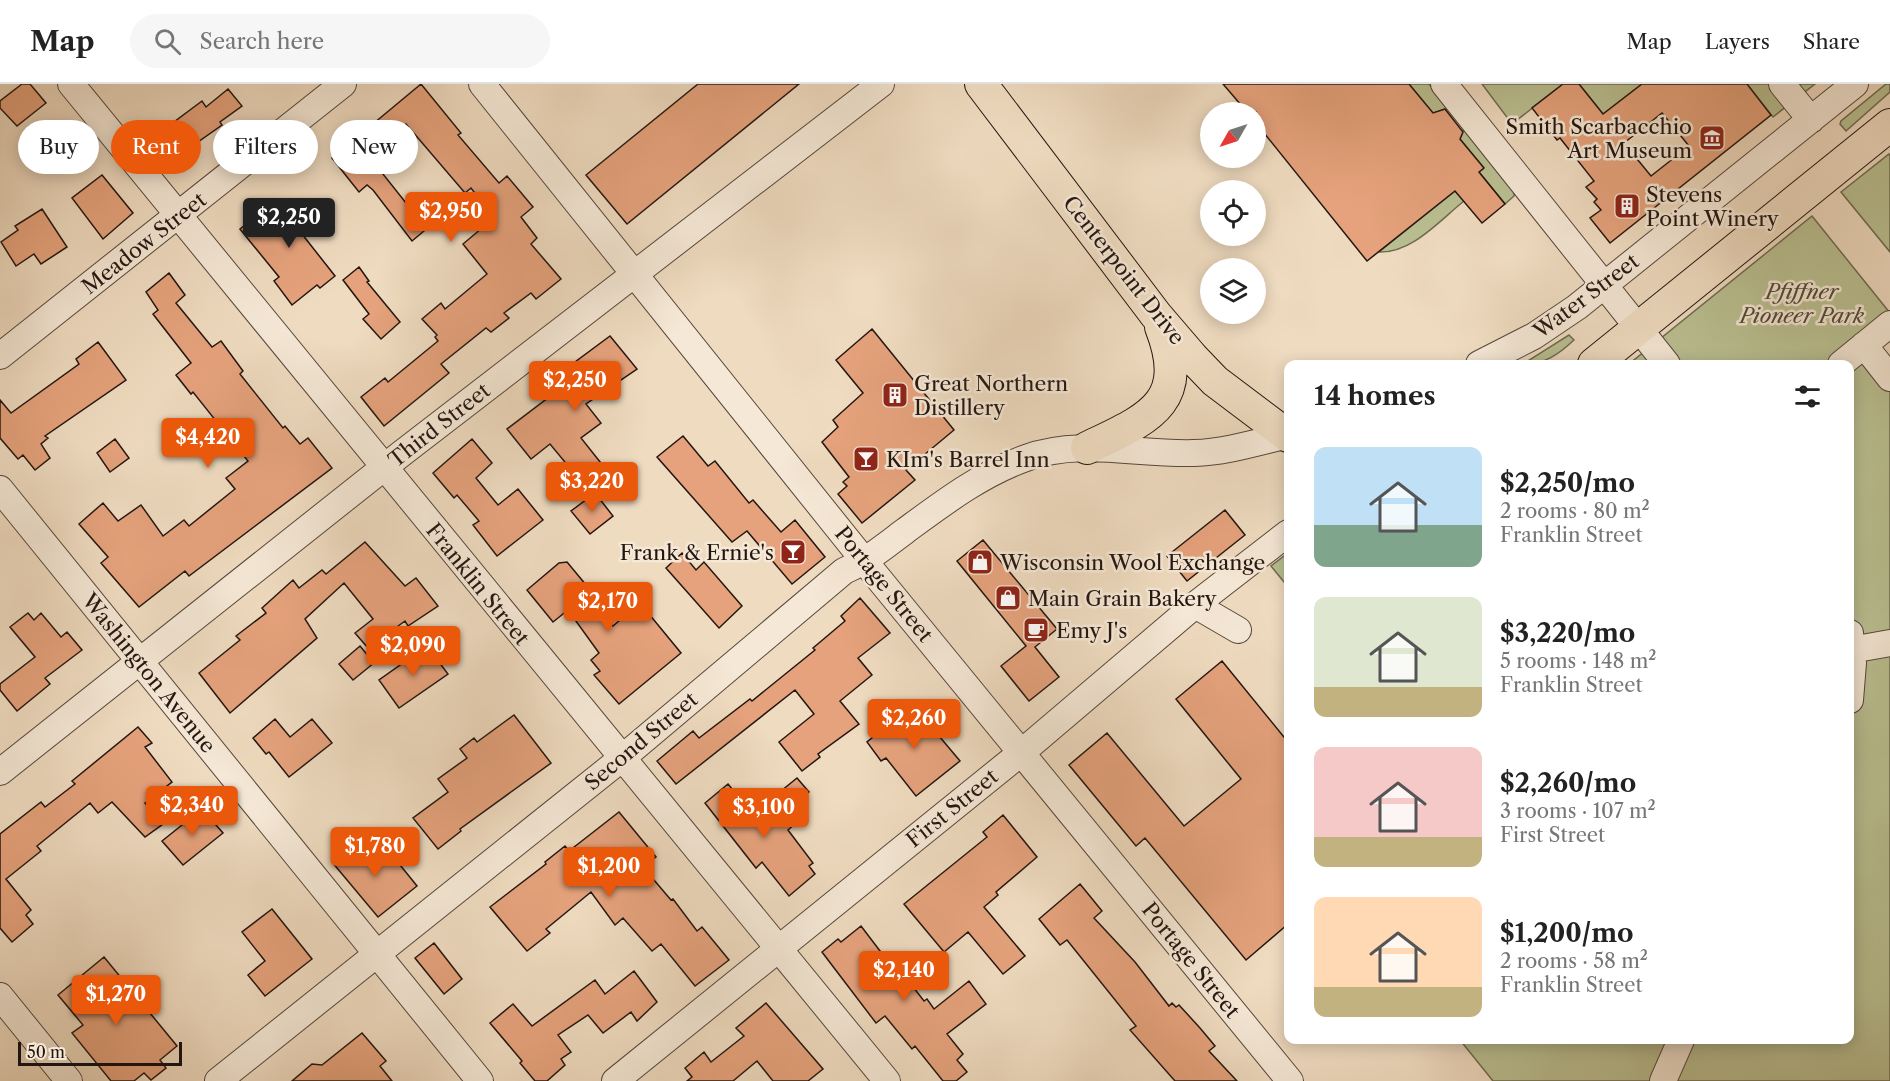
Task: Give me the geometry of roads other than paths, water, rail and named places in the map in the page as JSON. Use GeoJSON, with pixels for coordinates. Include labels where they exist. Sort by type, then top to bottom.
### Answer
{"type":"FeatureCollection","features":[{"type":"Feature","properties":{"kind":"main road","name":"Centerpoint Drive"},"geometry":{"type":"LineString","coordinates":[[981,84],[1156,315],[1215,381],[1284,432]]}},
{"type":"Feature","properties":{"kind":"main road"},"geometry":{"type":"LineString","coordinates":[[1599,360],[1890,126]]}},
{"type":"Feature","properties":{"kind":"main road"},"geometry":{"type":"LineString","coordinates":[[1087,448],[1145,419],[1163,399],[1172,371],[1171,357],[1156,315]]}},
{"type":"Feature","properties":{"kind":"street","name":"Franklin Street"},"geometry":{"type":"LineString","coordinates":[[71,84],[621,759],[887,1081]]}},
{"type":"Feature","properties":{"kind":"street","name":"Meadow Street"},"geometry":{"type":"LineString","coordinates":[[0,356],[343,84]]}},
{"type":"Feature","properties":{"kind":"street","name":"Portage Street"},"geometry":{"type":"LineString","coordinates":[[482,84],[865,562],[1290,1081]]}},
{"type":"Feature","properties":{"kind":"street","name":"Third Street"},"geometry":{"type":"LineString","coordinates":[[0,772],[383,468],[881,84]]}},
{"type":"Feature","properties":{"kind":"street"},"geometry":{"type":"LineString","coordinates":[[1782,84],[1811,120]]}},
{"type":"Feature","properties":{"kind":"street","name":"Water Street"},"geometry":{"type":"LineString","coordinates":[[1487,360],[1534,336],[1603,286],[1855,84]]}},
{"type":"Feature","properties":{"kind":"street"},"geometry":{"type":"LineString","coordinates":[[1455,88],[1603,286],[1664,360]]}},
{"type":"Feature","properties":{"kind":"street"},"geometry":{"type":"LineString","coordinates":[[1847,360],[1881,336]]}},
{"type":"Feature","properties":{"kind":"street"},"geometry":{"type":"LineString","coordinates":[[1881,336],[1890,366]]}},
{"type":"Feature","properties":{"kind":"street"},"geometry":{"type":"LineString","coordinates":[[1881,336],[1890,378]]}},
{"type":"Feature","properties":{"kind":"street"},"geometry":{"type":"LineString","coordinates":[[1087,448],[1195,453],[1219,451],[1284,436]]}},
{"type":"Feature","properties":{"kind":"street","name":"Second Street"},"geometry":{"type":"LineString","coordinates":[[218,1081],[621,759],[844,571],[865,562],[945,502],[987,475],[1027,457],[1087,448]]}},
{"type":"Feature","properties":{"kind":"street","name":"Washington Avenue"},"geometry":{"type":"LineString","coordinates":[[0,489],[480,1081]]}},
{"type":"Feature","properties":{"kind":"street","name":"First Street"},"geometry":{"type":"LineString","coordinates":[[615,1081],[1022,752],[1195,605],[1284,536]]}},
{"type":"Feature","properties":{"kind":"street"},"geometry":{"type":"LineString","coordinates":[[1195,605],[1238,630]]}},
{"type":"Feature","properties":{"kind":"street"},"geometry":{"type":"LineString","coordinates":[[1854,642],[1890,643]]}},
{"type":"Feature","properties":{"kind":"street"},"geometry":{"type":"LineString","coordinates":[[0,996],[69,1081]]}},
{"type":"Feature","properties":{"kind":"street"},"geometry":{"type":"LineString","coordinates":[[1663,1081],[1679,1044]]}},
{"type":"Feature","properties":{"kind":"place","name":"Smith Scarbacchio Art Museum"},"geometry":{"type":"Point","coordinates":[1712,138]}},
{"type":"Feature","properties":{"kind":"place","name":"Stevens Point Winery"},"geometry":{"type":"Point","coordinates":[1627,206]}},
{"type":"Feature","properties":{"kind":"place","name":"Great Northern Distillery"},"geometry":{"type":"Point","coordinates":[895,395]}},
{"type":"Feature","properties":{"kind":"place","name":"KIm's Barrel Inn"},"geometry":{"type":"Point","coordinates":[866,459]}},
{"type":"Feature","properties":{"kind":"place","name":"Frank & Ernie's"},"geometry":{"type":"Point","coordinates":[793,552]}},
{"type":"Feature","properties":{"kind":"place","name":"Wisconsin Wool Exchange"},"geometry":{"type":"Point","coordinates":[980,562]}},
{"type":"Feature","properties":{"kind":"place","name":"Main Grain Bakery"},"geometry":{"type":"Point","coordinates":[1008,598]}},
{"type":"Feature","properties":{"kind":"place","name":"Emy J's"},"geometry":{"type":"Point","coordinates":[1036,630]}},
{"type":"Feature","properties":{"kind":"park label","name":"Pfiffner Pioneer Park"},"geometry":{"type":"Point","coordinates":[1802,303]}}]}
